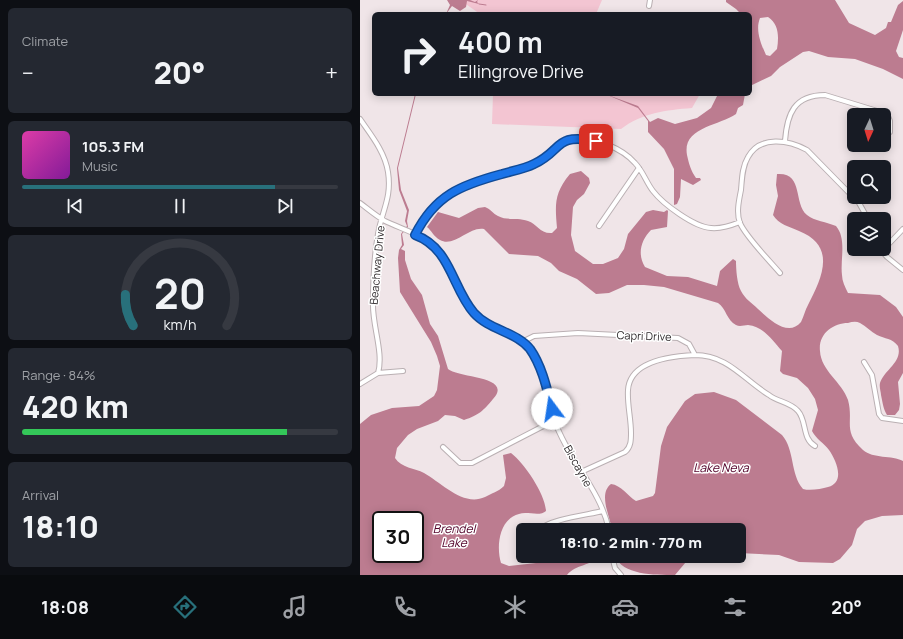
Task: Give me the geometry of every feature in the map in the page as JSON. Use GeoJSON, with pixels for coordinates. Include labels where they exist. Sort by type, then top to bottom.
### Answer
{"type":"FeatureCollection","features":[{"type":"Feature","properties":{"kind":"street"},"geometry":{"type":"LineString","coordinates":[[649,6],[650,0]]}},
{"type":"Feature","properties":{"kind":"street"},"geometry":{"type":"LineString","coordinates":[[785,141],[787,120],[793,108],[802,100],[817,95],[825,95],[867,108]]}},
{"type":"Feature","properties":{"kind":"street","name":"Beachway Drive"},"geometry":{"type":"LineString","coordinates":[[360,119],[378,146],[388,172],[389,196],[381,218],[377,242],[373,303],[380,361],[378,373]]}},
{"type":"Feature","properties":{"kind":"street"},"geometry":{"type":"LineString","coordinates":[[413,234],[440,200],[450,193],[477,180],[534,165],[562,142],[581,138],[611,146],[622,152],[639,168],[652,191],[660,200],[697,224],[706,228],[724,228],[740,222]]}},
{"type":"Feature","properties":{"kind":"street"},"geometry":{"type":"LineString","coordinates":[[780,273],[740,222],[739,202],[744,165],[748,156],[754,149],[762,144],[785,141],[798,145],[814,155],[858,203],[864,212]]}},
{"type":"Feature","properties":{"kind":"street"},"geometry":{"type":"LineString","coordinates":[[599,226],[639,168]]}},
{"type":"Feature","properties":{"kind":"street","name":"Biscayne"},"geometry":{"type":"LineString","coordinates":[[360,204],[390,223],[433,244],[444,258],[475,314],[522,342],[531,351],[539,366],[555,420],[581,472],[603,511],[607,523]]}},
{"type":"Feature","properties":{"kind":"street"},"geometry":{"type":"LineString","coordinates":[[891,240],[903,229]]}},
{"type":"Feature","properties":{"kind":"street"},"geometry":{"type":"LineString","coordinates":[[888,256],[903,270]]}},
{"type":"Feature","properties":{"kind":"street","name":"Capri Drive"},"geometry":{"type":"LineString","coordinates":[[522,342],[534,336],[578,333],[668,336],[678,338],[689,344],[695,355]]}},
{"type":"Feature","properties":{"kind":"street"},"geometry":{"type":"LineString","coordinates":[[581,472],[625,452],[629,448],[631,426],[628,391],[630,380],[636,371],[653,362],[695,355],[714,358],[731,365],[768,395],[794,407],[802,416],[809,440],[815,446]]}},
{"type":"Feature","properties":{"kind":"street"},"geometry":{"type":"LineString","coordinates":[[864,362],[872,375],[879,414],[882,418],[903,421]]}},
{"type":"Feature","properties":{"kind":"street"},"geometry":{"type":"LineString","coordinates":[[360,384],[378,373],[403,371]]}},
{"type":"Feature","properties":{"kind":"street"},"geometry":{"type":"LineString","coordinates":[[443,447],[460,463],[472,463],[555,420]]}},
{"type":"Feature","properties":{"kind":"street"},"geometry":{"type":"LineString","coordinates":[[549,523],[603,511]]}},
{"type":"Feature","properties":{"kind":"street"},"geometry":{"type":"LineString","coordinates":[[615,563],[619,574]]}},
{"type":"Feature","properties":{"kind":"shaded area"},"geometry":{"type":"Polygon","coordinates":[[[460,0],[602,0],[597,12],[477,12],[460,0]]]}},
{"type":"Feature","properties":{"kind":"shaded area"},"geometry":{"type":"Polygon","coordinates":[[[493,96],[699,96],[692,108],[655,113],[637,119],[621,129],[492,124],[493,96]]]}},
{"type":"Feature","properties":{"kind":"water"},"geometry":{"type":"Polygon","coordinates":[[[447,0],[470,0],[475,2],[478,0],[477,2],[479,4],[467,1],[466,7],[460,11],[452,6],[447,12],[450,5],[447,0]]]}},
{"type":"Feature","properties":{"kind":"water"},"geometry":{"type":"Polygon","coordinates":[[[726,0],[835,0],[849,23],[875,35],[886,28],[888,22],[891,22],[898,5],[903,1],[903,30],[896,51],[899,57],[903,58],[903,79],[883,69],[855,59],[828,57],[809,51],[803,52],[780,67],[771,76],[752,85],[752,12],[739,12],[726,2],[726,0]],[[768,17],[760,18],[758,27],[759,37],[764,51],[766,55],[770,56],[777,49],[777,31],[774,23],[768,17]]]}},
{"type":"Feature","properties":{"kind":"water","name":"Brendel Lake"},"geometry":{"type":"Polygon","coordinates":[[[416,96],[398,168],[401,190],[409,210],[407,221],[408,227],[402,234],[404,245],[401,249],[405,251],[405,260],[411,279],[422,295],[430,324],[438,336],[448,369],[491,382],[496,386],[498,391],[486,407],[473,416],[464,420],[455,416],[445,415],[438,421],[417,429],[408,435],[397,448],[395,458],[401,464],[424,473],[461,496],[469,499],[477,499],[485,497],[504,486],[506,478],[503,455],[511,453],[522,464],[538,488],[545,504],[546,511],[540,514],[522,513],[512,517],[507,522],[503,527],[499,542],[501,563],[509,566],[536,563],[590,563],[571,571],[567,575],[360,575],[360,424],[371,415],[392,408],[419,406],[434,396],[437,390],[440,366],[437,356],[431,342],[400,292],[398,258],[399,250],[402,245],[401,234],[407,226],[405,221],[407,211],[399,190],[397,168],[416,96]]]}},
{"type":"Feature","properties":{"kind":"water"},"geometry":{"type":"Polygon","coordinates":[[[610,96],[638,106],[650,122],[658,118],[675,124],[697,118],[711,108],[717,96],[745,96],[743,105],[738,108],[736,114],[703,128],[690,138],[687,146],[687,155],[691,170],[696,178],[700,178],[701,180],[693,185],[681,179],[680,197],[677,204],[674,205],[674,169],[664,149],[648,132],[648,121],[638,108],[610,96]]]}},
{"type":"Feature","properties":{"kind":"water","name":"Lake Neva"},"geometry":{"type":"Polygon","coordinates":[[[581,171],[589,178],[590,183],[584,194],[577,200],[573,207],[571,235],[575,251],[593,264],[603,264],[618,258],[624,249],[628,234],[646,212],[653,210],[664,212],[667,210],[667,227],[651,230],[641,247],[641,257],[645,267],[667,276],[688,277],[717,286],[720,271],[733,259],[736,261],[739,284],[744,296],[762,313],[778,325],[790,328],[801,322],[818,284],[823,264],[822,254],[818,245],[811,237],[781,223],[773,215],[778,196],[776,185],[777,174],[785,175],[791,178],[795,183],[803,210],[807,215],[813,219],[836,226],[839,231],[842,243],[842,277],[848,293],[880,295],[896,307],[903,317],[903,373],[898,382],[900,404],[899,410],[895,415],[887,415],[884,408],[880,383],[882,378],[898,357],[899,352],[896,343],[875,334],[860,323],[854,322],[832,327],[821,339],[820,351],[824,365],[848,400],[850,408],[851,432],[857,443],[863,450],[872,455],[894,458],[903,461],[903,515],[882,516],[865,521],[857,529],[852,545],[840,559],[833,563],[799,562],[779,555],[746,553],[746,523],[610,523],[605,499],[607,488],[611,484],[615,485],[621,488],[636,501],[653,496],[655,493],[661,446],[667,427],[685,401],[695,394],[714,392],[736,400],[782,435],[789,448],[796,476],[803,489],[809,490],[828,487],[837,481],[838,470],[829,450],[812,431],[818,410],[815,399],[808,388],[797,378],[783,374],[780,371],[782,351],[763,331],[758,328],[748,325],[738,326],[733,323],[718,303],[664,287],[644,285],[627,285],[609,293],[596,294],[577,279],[559,271],[551,263],[538,256],[509,254],[484,229],[478,229],[451,241],[445,242],[434,235],[427,227],[438,212],[459,218],[478,208],[485,207],[501,217],[528,221],[544,232],[552,233],[557,228],[556,206],[558,193],[570,174],[581,171]]]}},
{"type":"Feature","properties":{"kind":"water"},"geometry":{"type":"Polygon","coordinates":[[[620,563],[685,563],[675,575],[640,573],[624,567],[620,563]]]}},
{"type":"Feature","properties":{"kind":"waterway"},"geometry":{"type":"LineString","coordinates":[[479,4],[486,5]]}},
{"type":"Feature","properties":{"kind":"route"},"geometry":{"type":"LineString","coordinates":[[552,409],[544,378],[531,351],[525,343],[475,314],[470,308],[444,258],[433,244],[415,235],[440,200],[450,193],[477,180],[534,165],[566,140],[581,138],[596,141]]}}]}
